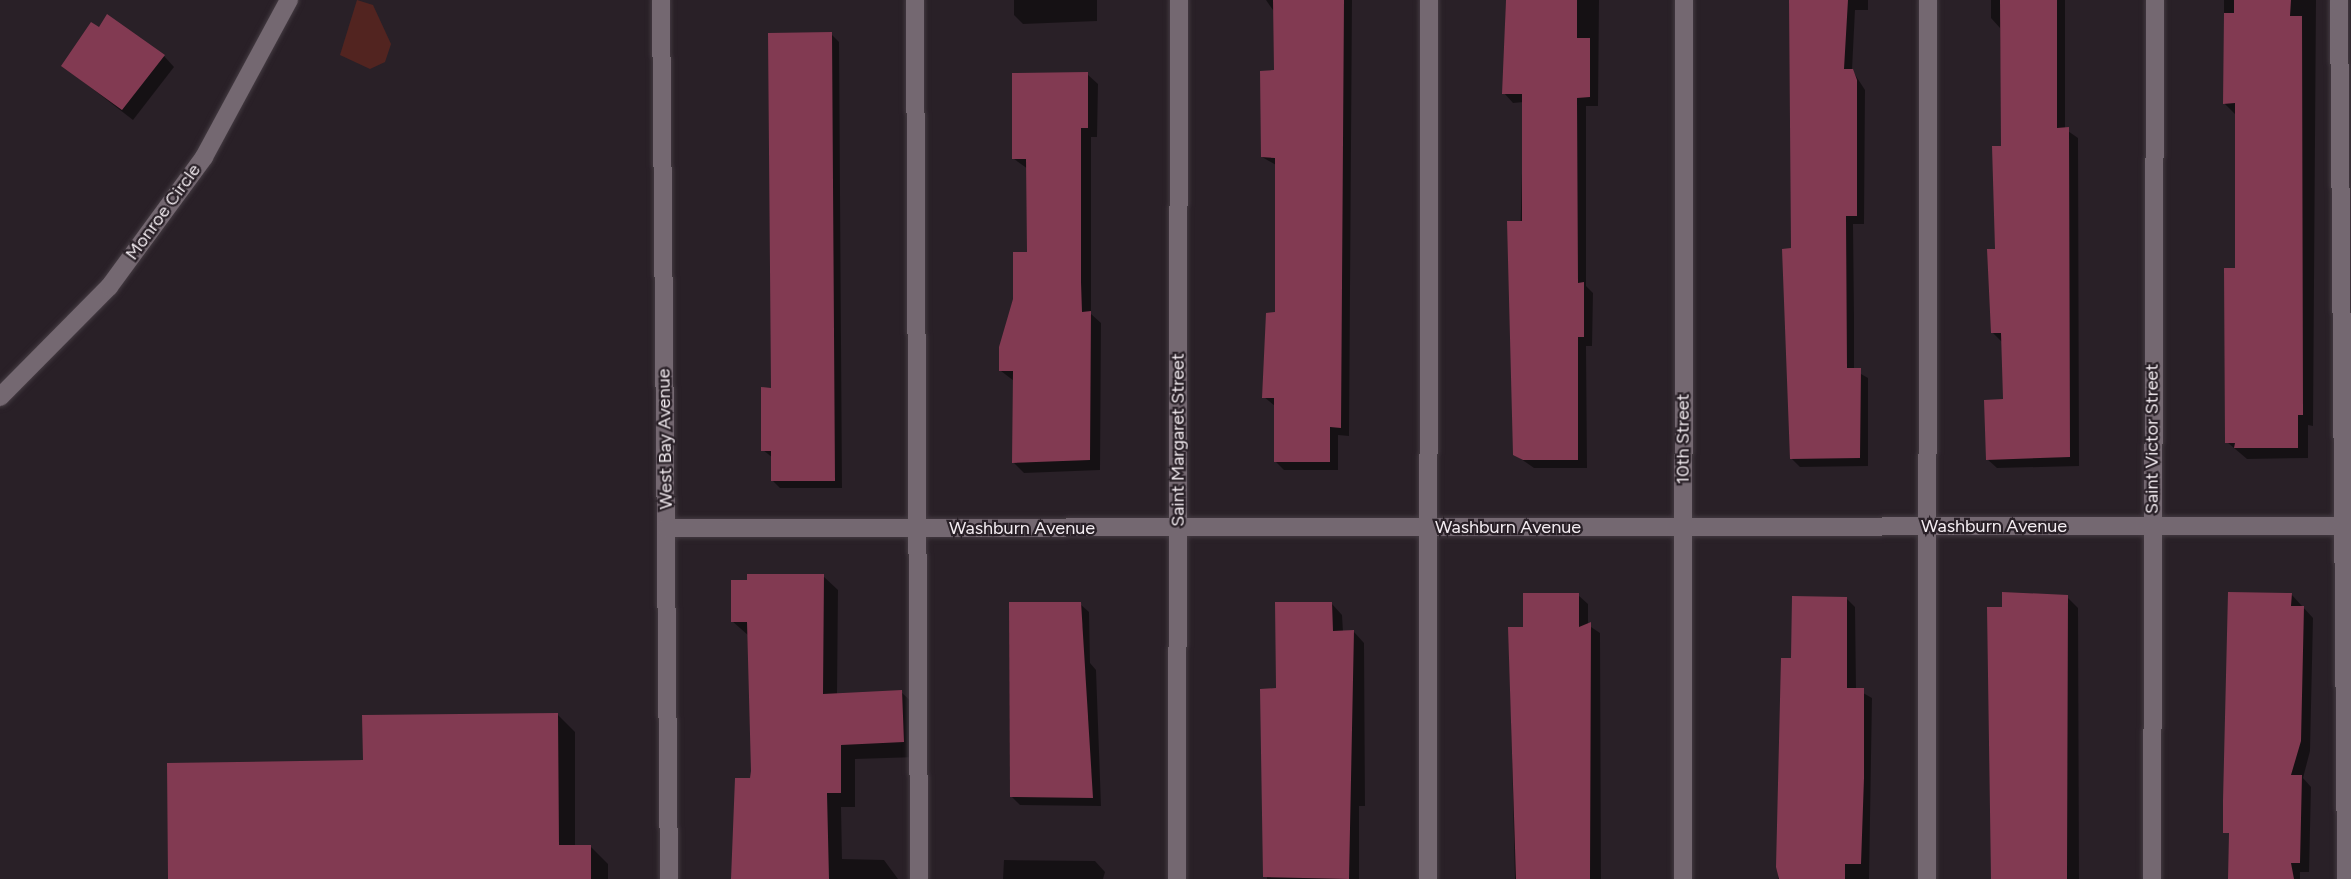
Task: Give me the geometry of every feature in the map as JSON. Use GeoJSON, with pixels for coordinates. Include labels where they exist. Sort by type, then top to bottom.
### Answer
{"type":"FeatureCollection","features":[{"type":"Feature","properties":{"kind":"street","name":"Monroe Circle"},"geometry":{"type":"LineString","coordinates":[[0,397],[110,287],[204,156],[289,0]]}},
{"type":"Feature","properties":{"kind":"street","name":"West Bay Avenue"},"geometry":{"type":"LineString","coordinates":[[660,0],[669,879]]}},
{"type":"Feature","properties":{"kind":"street"},"geometry":{"type":"LineString","coordinates":[[915,0],[919,879]]}},
{"type":"Feature","properties":{"kind":"street","name":"Saint Margaret Street"},"geometry":{"type":"LineString","coordinates":[[1177,879],[1179,0]]}},
{"type":"Feature","properties":{"kind":"street"},"geometry":{"type":"LineString","coordinates":[[1428,879],[1429,0]]}},
{"type":"Feature","properties":{"kind":"street","name":"10th Street"},"geometry":{"type":"LineString","coordinates":[[1683,879],[1684,0]]}},
{"type":"Feature","properties":{"kind":"street"},"geometry":{"type":"LineString","coordinates":[[1928,0],[1926,527],[1928,879]]}},
{"type":"Feature","properties":{"kind":"street","name":"Saint Victor Street"},"geometry":{"type":"LineString","coordinates":[[2152,879],[2155,0]]}},
{"type":"Feature","properties":{"kind":"street"},"geometry":{"type":"LineString","coordinates":[[2339,0],[2345,158],[2346,879]]}},
{"type":"Feature","properties":{"kind":"street","name":"Washburn Avenue"},"geometry":{"type":"LineString","coordinates":[[666,528],[2347,526]]}},
{"type":"Feature","properties":{"kind":"shaded area"},"geometry":{"type":"Polygon","coordinates":[[[357,0],[373,5],[391,44],[385,62],[370,69],[340,55],[357,0]]]}},
{"type":"Feature","properties":{"kind":"building"},"geometry":{"type":"Polygon","coordinates":[[[1273,0],[1344,0],[1341,428],[1330,427],[1330,462],[1274,462],[1274,398],[1262,398],[1266,313],[1275,312],[1275,158],[1261,157],[1260,71],[1274,70],[1273,0]]]}},
{"type":"Feature","properties":{"kind":"building"},"geometry":{"type":"Polygon","coordinates":[[[1506,0],[1577,0],[1577,38],[1590,38],[1590,97],[1577,98],[1578,283],[1584,282],[1584,337],[1578,337],[1578,460],[1523,460],[1513,455],[1507,221],[1522,221],[1522,94],[1502,94],[1506,0]]]}},
{"type":"Feature","properties":{"kind":"building"},"geometry":{"type":"Polygon","coordinates":[[[1789,0],[1848,0],[1844,69],[1853,69],[1857,80],[1857,216],[1846,216],[1847,368],[1861,368],[1860,458],[1790,459],[1782,249],[1791,248],[1789,0]]]}},
{"type":"Feature","properties":{"kind":"building"},"geometry":{"type":"Polygon","coordinates":[[[2000,0],[2057,0],[2057,128],[2069,127],[2070,457],[1986,460],[1984,400],[2003,399],[2001,333],[1991,333],[1987,249],[1995,249],[1992,146],[2001,146],[2000,0]]]}},
{"type":"Feature","properties":{"kind":"building"},"geometry":{"type":"Polygon","coordinates":[[[2234,0],[2291,0],[2290,16],[2302,16],[2303,415],[2298,415],[2298,448],[2234,448],[2235,443],[2225,443],[2224,268],[2235,268],[2235,103],[2223,104],[2224,13],[2234,13],[2234,0]]]}},
{"type":"Feature","properties":{"kind":"building"},"geometry":{"type":"Polygon","coordinates":[[[107,14],[165,55],[122,110],[61,66],[91,22],[99,27],[107,14]]]}},
{"type":"Feature","properties":{"kind":"building"},"geometry":{"type":"Polygon","coordinates":[[[832,32],[835,481],[771,481],[771,451],[761,451],[761,387],[771,388],[768,33],[832,32]]]}},
{"type":"Feature","properties":{"kind":"building"},"geometry":{"type":"Polygon","coordinates":[[[1088,72],[1088,128],[1081,128],[1081,282],[1082,312],[1091,311],[1090,460],[1012,463],[1013,371],[999,371],[999,347],[1013,299],[1013,252],[1027,252],[1026,159],[1012,159],[1012,73],[1088,72]]]}},
{"type":"Feature","properties":{"kind":"building"},"geometry":{"type":"Polygon","coordinates":[[[747,574],[824,574],[823,694],[902,690],[904,742],[841,745],[841,793],[827,793],[829,879],[731,879],[735,778],[750,778],[751,771],[747,622],[731,622],[731,580],[747,580],[747,574]]]}},
{"type":"Feature","properties":{"kind":"building"},"geometry":{"type":"Polygon","coordinates":[[[2002,592],[2068,595],[2067,879],[1991,879],[1987,607],[2002,607],[2002,592]]]}},
{"type":"Feature","properties":{"kind":"building"},"geometry":{"type":"Polygon","coordinates":[[[2228,592],[2292,593],[2291,606],[2304,606],[2301,741],[2291,775],[2302,775],[2300,863],[2291,863],[2294,879],[2228,879],[2229,833],[2223,833],[2223,801],[2228,592]]]}},
{"type":"Feature","properties":{"kind":"building"},"geometry":{"type":"Polygon","coordinates":[[[1523,593],[1579,593],[1579,627],[1591,622],[1590,879],[1516,879],[1508,627],[1523,627],[1523,593]]]}},
{"type":"Feature","properties":{"kind":"building"},"geometry":{"type":"Polygon","coordinates":[[[1792,596],[1847,597],[1847,688],[1864,688],[1864,778],[1861,864],[1845,864],[1845,879],[1779,879],[1776,867],[1781,658],[1791,658],[1792,596]]]}},
{"type":"Feature","properties":{"kind":"building"},"geometry":{"type":"Polygon","coordinates":[[[1009,602],[1081,602],[1093,798],[1010,797],[1009,602]]]}},
{"type":"Feature","properties":{"kind":"building"},"geometry":{"type":"Polygon","coordinates":[[[1275,602],[1332,602],[1333,631],[1354,630],[1349,879],[1263,877],[1260,689],[1276,688],[1275,602]]]}},
{"type":"Feature","properties":{"kind":"building"},"geometry":{"type":"Polygon","coordinates":[[[558,713],[559,845],[591,845],[591,879],[168,879],[167,763],[363,760],[362,715],[558,713]]]}}]}
